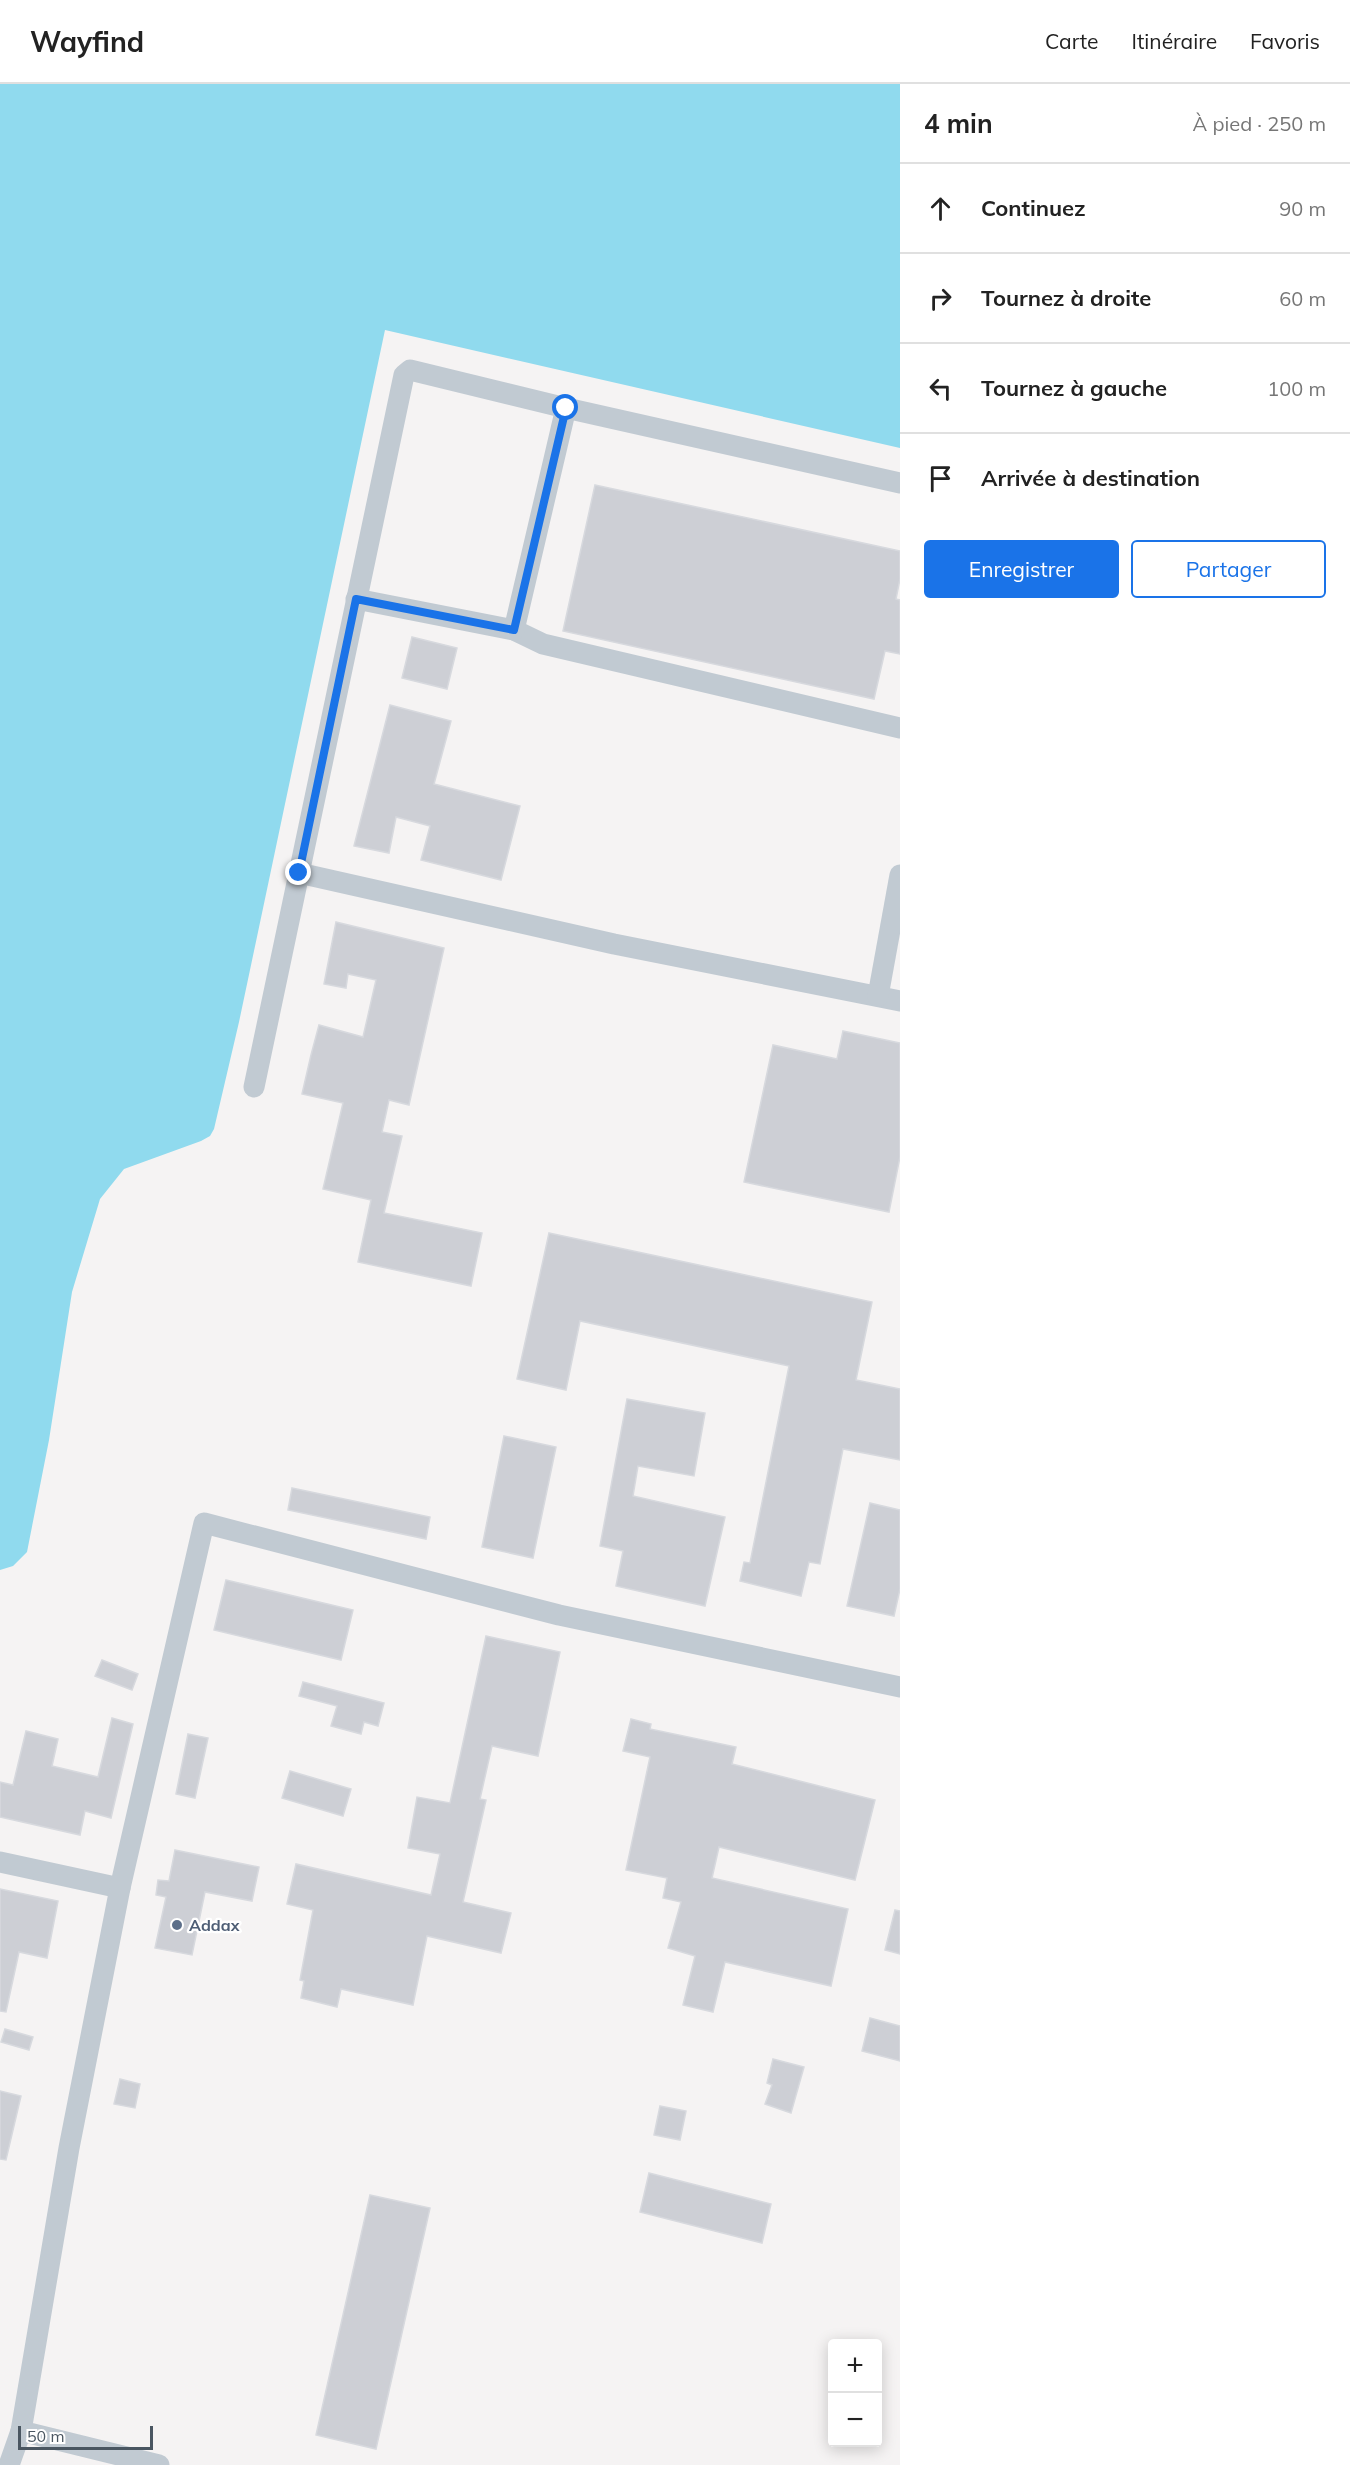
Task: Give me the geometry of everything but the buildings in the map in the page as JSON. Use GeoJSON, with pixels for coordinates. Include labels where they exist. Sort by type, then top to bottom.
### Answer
{"type":"FeatureCollection","features":[{"type":"Feature","properties":{"kind":"street"},"geometry":{"type":"LineString","coordinates":[[254,1087],[404,375],[410,370],[566,408],[900,483]]}},
{"type":"Feature","properties":{"kind":"street"},"geometry":{"type":"LineString","coordinates":[[514,630],[566,408]]}},
{"type":"Feature","properties":{"kind":"street"},"geometry":{"type":"LineString","coordinates":[[356,599],[514,630],[543,644],[900,728]]}},
{"type":"Feature","properties":{"kind":"street"},"geometry":{"type":"LineString","coordinates":[[299,873],[614,944],[900,1001]]}},
{"type":"Feature","properties":{"kind":"street"},"geometry":{"type":"LineString","coordinates":[[878,996],[900,876]]}},
{"type":"Feature","properties":{"kind":"street"},"geometry":{"type":"LineString","coordinates":[[9,2465],[21,2431],[69,2148],[120,1888],[204,1523],[559,1615],[900,1687]]}},
{"type":"Feature","properties":{"kind":"street"},"geometry":{"type":"LineString","coordinates":[[0,1862],[120,1888]]}},
{"type":"Feature","properties":{"kind":"street"},"geometry":{"type":"LineString","coordinates":[[21,2431],[151,2464]]}},
{"type":"Feature","properties":{"kind":"water"},"geometry":{"type":"Polygon","coordinates":[[[0,84],[900,84],[900,448],[385,330],[239,1022],[214,1129],[210,1136],[201,1141],[124,1169],[100,1199],[72,1292],[49,1440],[27,1552],[13,1566],[0,1570],[0,84]]]}},
{"type":"Feature","properties":{"kind":"place","name":"Addax"},"geometry":{"type":"Point","coordinates":[177,1925]}},
{"type":"Feature","properties":{"kind":"route"},"geometry":{"type":"LineString","coordinates":[[299,873],[356,599],[514,630],[566,408]]}}]}
